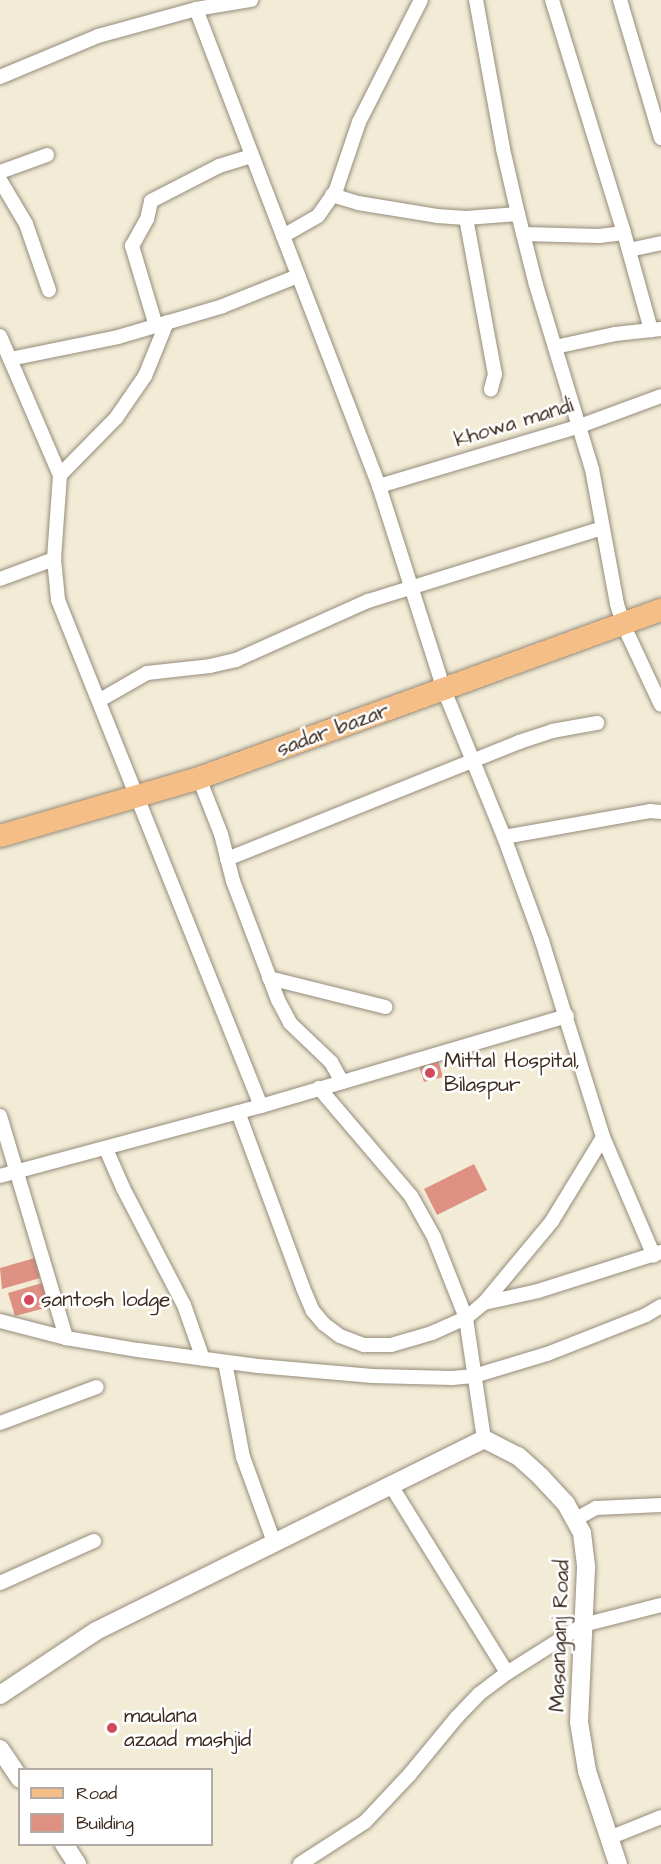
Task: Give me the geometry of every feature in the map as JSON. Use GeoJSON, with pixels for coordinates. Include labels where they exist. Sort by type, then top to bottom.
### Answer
{"type":"FeatureCollection","features":[{"type":"Feature","properties":{"kind":"main road","name":"sadar bazar"},"geometry":{"type":"LineString","coordinates":[[0,836],[199,778],[661,610]]}},
{"type":"Feature","properties":{"kind":"street"},"geometry":{"type":"LineString","coordinates":[[0,77],[98,36],[196,9],[251,0]]}},
{"type":"Feature","properties":{"kind":"street"},"geometry":{"type":"LineString","coordinates":[[283,236],[318,216],[332,195],[359,122],[420,0]]}},
{"type":"Feature","properties":{"kind":"street"},"geometry":{"type":"LineString","coordinates":[[476,0],[503,148],[518,214],[592,468],[602,528],[623,624],[661,705]]}},
{"type":"Feature","properties":{"kind":"street"},"geometry":{"type":"LineString","coordinates":[[552,0],[656,330],[615,334],[555,347]]}},
{"type":"Feature","properties":{"kind":"street"},"geometry":{"type":"LineString","coordinates":[[620,0],[661,138]]}},
{"type":"Feature","properties":{"kind":"street"},"geometry":{"type":"LineString","coordinates":[[196,9],[379,486],[444,690],[504,837],[567,1016],[603,1137],[658,1253],[538,1291],[484,1303]]}},
{"type":"Feature","properties":{"kind":"street"},"geometry":{"type":"LineString","coordinates":[[0,172],[47,155]]}},
{"type":"Feature","properties":{"kind":"street"},"geometry":{"type":"LineString","coordinates":[[60,475],[116,418],[145,376],[161,324],[132,246],[147,219],[151,201],[219,166],[252,156]]}},
{"type":"Feature","properties":{"kind":"street"},"geometry":{"type":"LineString","coordinates":[[0,180],[26,224],[49,290]]}},
{"type":"Feature","properties":{"kind":"street"},"geometry":{"type":"LineString","coordinates":[[332,195],[358,203],[437,216],[466,218],[518,214]]}},
{"type":"Feature","properties":{"kind":"street"},"geometry":{"type":"LineString","coordinates":[[466,218],[495,374],[491,389]]}},
{"type":"Feature","properties":{"kind":"street"},"geometry":{"type":"LineString","coordinates":[[523,234],[599,236],[624,233]]}},
{"type":"Feature","properties":{"kind":"street"},"geometry":{"type":"LineString","coordinates":[[629,250],[661,243]]}},
{"type":"Feature","properties":{"kind":"street"},"geometry":{"type":"LineString","coordinates":[[10,358],[118,338],[223,306],[298,276]]}},
{"type":"Feature","properties":{"kind":"street"},"geometry":{"type":"LineString","coordinates":[[0,336],[60,475],[54,559],[58,600],[261,1106]]}},
{"type":"Feature","properties":{"kind":"street","name":"khowa mandi"},"geometry":{"type":"LineString","coordinates":[[379,486],[580,426],[661,396]]}},
{"type":"Feature","properties":{"kind":"street"},"geometry":{"type":"LineString","coordinates":[[100,700],[147,673],[210,666],[236,660],[368,601],[602,528]]}},
{"type":"Feature","properties":{"kind":"street"},"geometry":{"type":"LineString","coordinates":[[0,579],[54,559]]}},
{"type":"Feature","properties":{"kind":"street"},"geometry":{"type":"LineString","coordinates":[[227,859],[473,759],[552,731],[597,723]]}},
{"type":"Feature","properties":{"kind":"street"},"geometry":{"type":"LineString","coordinates":[[199,778],[221,834],[227,859],[269,978],[290,1023],[331,1062],[342,1082]]}},
{"type":"Feature","properties":{"kind":"street"},"geometry":{"type":"LineString","coordinates":[[504,837],[650,811],[661,812]]}},
{"type":"Feature","properties":{"kind":"street"},"geometry":{"type":"LineString","coordinates":[[269,978],[385,1007]]}},
{"type":"Feature","properties":{"kind":"street"},"geometry":{"type":"LineString","coordinates":[[0,1176],[261,1106],[567,1016]]}},
{"type":"Feature","properties":{"kind":"street"},"geometry":{"type":"LineString","coordinates":[[0,1695],[96,1630],[484,1439],[466,1318],[434,1237],[411,1196],[319,1088]]}},
{"type":"Feature","properties":{"kind":"street"},"geometry":{"type":"LineString","coordinates":[[238,1112],[303,1288],[314,1311],[324,1324],[340,1336],[364,1345],[391,1346],[432,1334],[466,1318],[484,1303],[552,1221],[603,1137]]}},
{"type":"Feature","properties":{"kind":"street"},"geometry":{"type":"LineString","coordinates":[[0,1116],[66,1338]]}},
{"type":"Feature","properties":{"kind":"street"},"geometry":{"type":"LineString","coordinates":[[106,1149],[123,1188],[183,1305],[203,1359]]}},
{"type":"Feature","properties":{"kind":"street"},"geometry":{"type":"LineString","coordinates":[[0,1322],[66,1338],[225,1362],[373,1376],[474,1376],[547,1354],[646,1315],[661,1306]]}},
{"type":"Feature","properties":{"kind":"street"},"geometry":{"type":"LineString","coordinates":[[225,1362],[243,1457],[274,1542]]}},
{"type":"Feature","properties":{"kind":"street"},"geometry":{"type":"LineString","coordinates":[[0,1423],[97,1387]]}},
{"type":"Feature","properties":{"kind":"street","name":"Masanganj Road"},"geometry":{"type":"LineString","coordinates":[[484,1439],[518,1456],[547,1484],[576,1519],[585,1550],[584,1668],[579,1722],[587,1771],[618,1864]]}},
{"type":"Feature","properties":{"kind":"street"},"geometry":{"type":"LineString","coordinates":[[390,1484],[507,1673]]}},
{"type":"Feature","properties":{"kind":"street"},"geometry":{"type":"LineString","coordinates":[[576,1519],[596,1508],[661,1505]]}},
{"type":"Feature","properties":{"kind":"street"},"geometry":{"type":"LineString","coordinates":[[0,1583],[94,1541]]}},
{"type":"Feature","properties":{"kind":"street"},"geometry":{"type":"LineString","coordinates":[[300,1864],[364,1822],[410,1774],[479,1694],[507,1673],[583,1625],[661,1605]]}},
{"type":"Feature","properties":{"kind":"street"},"geometry":{"type":"LineString","coordinates":[[0,1749],[18,1776]]}},
{"type":"Feature","properties":{"kind":"street"},"geometry":{"type":"LineString","coordinates":[[609,1838],[661,1816]]}},
{"type":"Feature","properties":{"kind":"street"},"geometry":{"type":"LineString","coordinates":[[65,1846],[76,1864]]}},
{"type":"Feature","properties":{"kind":"building"},"geometry":{"type":"Polygon","coordinates":[[[438,1060],[443,1077],[424,1082],[419,1066],[438,1060]]]}},
{"type":"Feature","properties":{"kind":"building"},"geometry":{"type":"Polygon","coordinates":[[[474,1164],[487,1190],[437,1215],[424,1189],[474,1164]]]}},
{"type":"Feature","properties":{"kind":"building"},"geometry":{"type":"Polygon","coordinates":[[[35,1258],[40,1278],[2,1289],[0,1268],[35,1258]]]}},
{"type":"Feature","properties":{"kind":"building","name":"santosh lodge"},"geometry":{"type":"Polygon","coordinates":[[[42,1283],[49,1307],[15,1316],[8,1293],[42,1283]]]}},
{"type":"Feature","properties":{"kind":"place","name":"Mittal Hospital, Bilaspur"},"geometry":{"type":"Point","coordinates":[430,1073]}},
{"type":"Feature","properties":{"kind":"place","name":"santosh lodge"},"geometry":{"type":"Point","coordinates":[29,1300]}},
{"type":"Feature","properties":{"kind":"place","name":"maulana azaad mashjid"},"geometry":{"type":"Point","coordinates":[112,1728]}}]}
